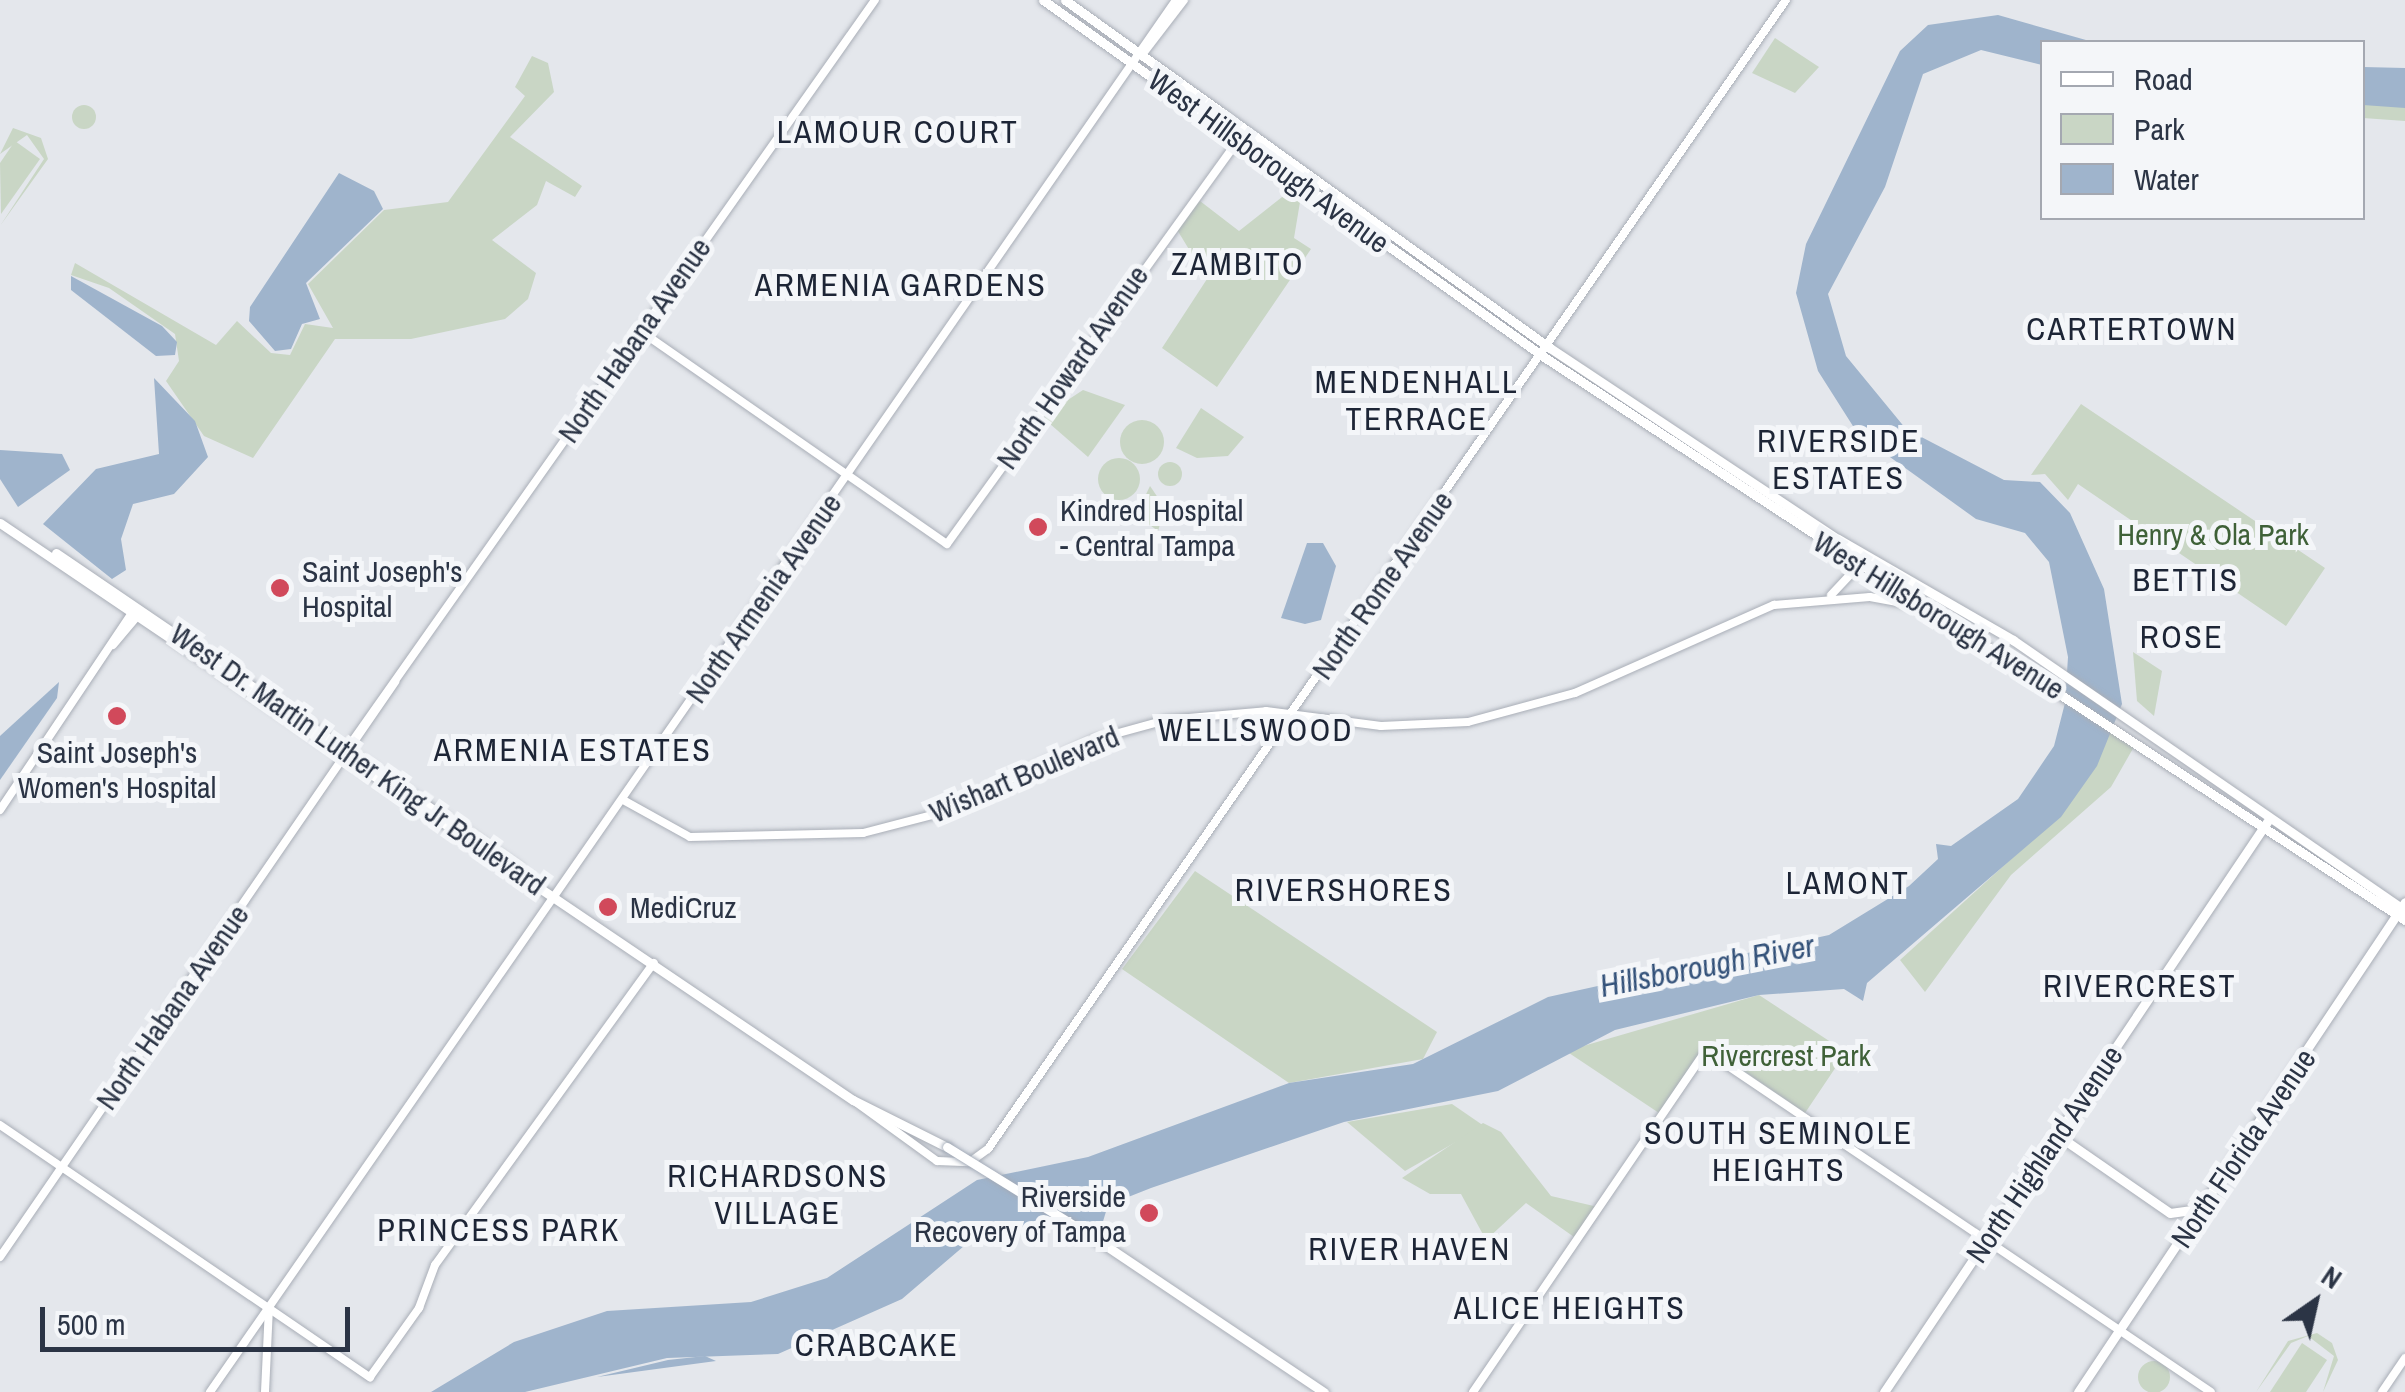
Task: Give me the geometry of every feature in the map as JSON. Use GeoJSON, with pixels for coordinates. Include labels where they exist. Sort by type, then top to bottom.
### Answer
{"type":"FeatureCollection","features":[{"type":"Feature","properties":{"kind":"main road","name":"West Hillsborough Avenue"},"geometry":{"type":"LineString","coordinates":[[1043,0],[1136,64],[1235,144],[1294,184],[1378,229],[1468,291],[1591,389],[1863,560],[2201,782],[2309,843],[2403,911]]}},
{"type":"Feature","properties":{"kind":"main road","name":"West Hillsborough Avenue"},"geometry":{"type":"LineString","coordinates":[[1065,2],[1144,52],[1241,134],[1294,171],[1420,272],[1632,403],[1863,560],[2054,668],[2250,802],[2298,846],[2403,911]]}},
{"type":"Feature","properties":{"kind":"main road"},"geometry":{"type":"LineString","coordinates":[[1185,102],[1241,134]]}},
{"type":"Feature","properties":{"kind":"main road"},"geometry":{"type":"LineString","coordinates":[[1235,144],[1294,171]]}},
{"type":"Feature","properties":{"kind":"main road"},"geometry":{"type":"LineString","coordinates":[[1420,272],[1468,291]]}},
{"type":"Feature","properties":{"kind":"main road"},"geometry":{"type":"LineString","coordinates":[[1591,389],[1632,403]]}},
{"type":"Feature","properties":{"kind":"main road"},"geometry":{"type":"LineString","coordinates":[[1621,409],[1674,431]]}},
{"type":"Feature","properties":{"kind":"main road","name":"West Dr. Martin Luther King Jr Boulevard"},"geometry":{"type":"LineString","coordinates":[[0,519],[853,1100]]}},
{"type":"Feature","properties":{"kind":"main road"},"geometry":{"type":"LineString","coordinates":[[2135,738],[2196,764]]}},
{"type":"Feature","properties":{"kind":"main road"},"geometry":{"type":"LineString","coordinates":[[2201,782],[2250,802]]}},
{"type":"Feature","properties":{"kind":"main road","name":"North Highland Avenue"},"geometry":{"type":"LineString","coordinates":[[1884,1392],[2268,820]]}},
{"type":"Feature","properties":{"kind":"main road"},"geometry":{"type":"LineString","coordinates":[[2298,846],[2309,843]]}},
{"type":"Feature","properties":{"kind":"main road","name":"North Florida Avenue"},"geometry":{"type":"LineString","coordinates":[[2078,1392],[2403,911]]}},
{"type":"Feature","properties":{"kind":"main road"},"geometry":{"type":"LineString","coordinates":[[853,1100],[947,1146],[1099,1240],[1324,1392]]}},
{"type":"Feature","properties":{"kind":"main road"},"geometry":{"type":"LineString","coordinates":[[2066,1141],[2068,1116]]}},
{"type":"Feature","properties":{"kind":"main road"},"geometry":{"type":"LineString","coordinates":[[892,1130],[898,1119]]}},
{"type":"Feature","properties":{"kind":"main road"},"geometry":{"type":"LineString","coordinates":[[2049,1144],[2066,1141],[2170,1213],[2183,1227],[2175,1250]]}},
{"type":"Feature","properties":{"kind":"main road"},"geometry":{"type":"LineString","coordinates":[[2170,1213],[2193,1214],[2213,1192]]}},
{"type":"Feature","properties":{"kind":"street","name":"North Habana Avenue"},"geometry":{"type":"LineString","coordinates":[[0,1256],[639,330],[875,0]]}},
{"type":"Feature","properties":{"kind":"street","name":"North Armenia Avenue"},"geometry":{"type":"LineString","coordinates":[[210,1392],[625,801],[848,474],[1136,64],[1176,0]]}},
{"type":"Feature","properties":{"kind":"street","name":"North Armenia Avenue"},"geometry":{"type":"LineString","coordinates":[[1144,52],[1184,0]]}},
{"type":"Feature","properties":{"kind":"street","name":"North Rome Avenue"},"geometry":{"type":"LineString","coordinates":[[892,1130],[937,1161],[970,1162],[988,1149],[1546,352],[1786,0]]}},
{"type":"Feature","properties":{"kind":"street","name":"North Howard Avenue"},"geometry":{"type":"LineString","coordinates":[[848,474],[947,544],[1235,144]]}},
{"type":"Feature","properties":{"kind":"street"},"geometry":{"type":"LineString","coordinates":[[639,330],[848,474]]}},
{"type":"Feature","properties":{"kind":"street"},"geometry":{"type":"LineString","coordinates":[[1828,598],[1863,560]]}},
{"type":"Feature","properties":{"kind":"street","name":"Wishart Boulevard"},"geometry":{"type":"LineString","coordinates":[[625,801],[681,835],[863,833],[970,801],[1123,730],[1210,713],[1291,713],[1381,726],[1496,718],[1610,679],[1720,622],[1828,598],[1940,610]]}},
{"type":"Feature","properties":{"kind":"street"},"geometry":{"type":"LineString","coordinates":[[0,810],[137,611]]}},
{"type":"Feature","properties":{"kind":"street"},"geometry":{"type":"LineString","coordinates":[[0,1125],[372,1376],[420,1308],[435,1265],[654,964]]}},
{"type":"Feature","properties":{"kind":"street"},"geometry":{"type":"LineString","coordinates":[[1473,1392],[1706,1052],[2211,1392]]}},
{"type":"Feature","properties":{"kind":"street"},"geometry":{"type":"LineString","coordinates":[[853,1100],[892,1130]]}},
{"type":"Feature","properties":{"kind":"street"},"geometry":{"type":"LineString","coordinates":[[265,1392],[269,1307]]}},
{"type":"Feature","properties":{"kind":"street"},"geometry":{"type":"LineString","coordinates":[[267,1341],[290,1321]]}},
{"type":"Feature","properties":{"kind":"street"},"geometry":{"type":"LineString","coordinates":[[2382,1392],[2405,1358]]}},
{"type":"Feature","properties":{"kind":"green space"},"geometry":{"type":"Polygon","coordinates":[[[1775,38],[1819,67],[1795,93],[1752,73],[1775,38]]]}},
{"type":"Feature","properties":{"kind":"green space"},"geometry":{"type":"Polygon","coordinates":[[[532,56],[548,63],[554,92],[510,137],[582,186],[575,197],[546,181],[537,205],[492,240],[536,273],[528,299],[505,319],[411,339],[335,339],[253,458],[204,436],[166,381],[179,361],[175,334],[109,288],[71,275],[75,263],[216,345],[237,321],[271,353],[290,355],[305,324],[333,328],[308,284],[384,210],[448,202],[525,96],[515,87],[532,56]]]}},
{"type":"Feature","properties":{"kind":"green space"},"geometry":{"type":"Polygon","coordinates":[[[2365,103],[2405,107],[2405,121],[2365,118],[2365,103]]]}},
{"type":"Feature","properties":{"kind":"green space"},"geometry":{"type":"Polygon","coordinates":[[[84,105],[96,117],[84,129],[72,117],[84,105]]]}},
{"type":"Feature","properties":{"kind":"green space"},"geometry":{"type":"Polygon","coordinates":[[[13,128],[41,138],[48,159],[0,226],[44,159],[27,135],[0,154],[13,128]]]}},
{"type":"Feature","properties":{"kind":"green space"},"geometry":{"type":"Polygon","coordinates":[[[15,141],[40,159],[1,214],[0,163],[15,141]]]}},
{"type":"Feature","properties":{"kind":"green space"},"geometry":{"type":"Polygon","coordinates":[[[1291,190],[1301,196],[1294,238],[1311,249],[1217,387],[1162,348],[1207,279],[1176,228],[1200,201],[1239,231],[1291,190]]]}},
{"type":"Feature","properties":{"kind":"green space"},"geometry":{"type":"Polygon","coordinates":[[[1083,390],[1125,405],[1088,457],[1042,417],[1083,390]]]}},
{"type":"Feature","properties":{"kind":"green space","name":"Henry & Ola Park"},"geometry":{"type":"Polygon","coordinates":[[[2081,404],[2325,568],[2286,626],[2078,484],[2068,500],[2045,474],[2031,475],[2081,404]]]}},
{"type":"Feature","properties":{"kind":"green space"},"geometry":{"type":"Polygon","coordinates":[[[1201,408],[1244,437],[1228,456],[1197,458],[1176,448],[1201,408]]]}},
{"type":"Feature","properties":{"kind":"green space"},"geometry":{"type":"Polygon","coordinates":[[[1142,420],[1157,427],[1164,442],[1157,457],[1142,464],[1127,457],[1120,442],[1127,427],[1142,420]]]}},
{"type":"Feature","properties":{"kind":"green space"},"geometry":{"type":"Polygon","coordinates":[[[1119,458],[1134,464],[1140,479],[1134,494],[1119,500],[1104,494],[1098,479],[1104,464],[1119,458]]]}},
{"type":"Feature","properties":{"kind":"green space"},"geometry":{"type":"Polygon","coordinates":[[[1170,462],[1182,474],[1170,486],[1158,474],[1170,462]]]}},
{"type":"Feature","properties":{"kind":"green space"},"geometry":{"type":"Polygon","coordinates":[[[1150,486],[1165,508],[1158,531],[1136,515],[1150,486]]]}},
{"type":"Feature","properties":{"kind":"green space"},"geometry":{"type":"Polygon","coordinates":[[[2133,652],[2162,671],[2154,716],[2137,701],[2133,652]]]}},
{"type":"Feature","properties":{"kind":"green space"},"geometry":{"type":"Polygon","coordinates":[[[2107,727],[2135,745],[2111,787],[2011,875],[1925,992],[1900,960],[2065,810],[2107,727]]]}},
{"type":"Feature","properties":{"kind":"green space"},"geometry":{"type":"Polygon","coordinates":[[[1195,871],[1437,1032],[1423,1059],[1289,1083],[1122,969],[1195,871]]]}},
{"type":"Feature","properties":{"kind":"green space","name":"Rivercrest Park"},"geometry":{"type":"Polygon","coordinates":[[[1759,995],[1846,1052],[1805,1113],[1705,1044],[1659,1113],[1566,1051],[1759,995]]]}},
{"type":"Feature","properties":{"kind":"green space"},"geometry":{"type":"Polygon","coordinates":[[[1452,1104],[1484,1126],[1405,1171],[1347,1122],[1452,1104]]]}},
{"type":"Feature","properties":{"kind":"green space"},"geometry":{"type":"Polygon","coordinates":[[[1483,1123],[1501,1132],[1551,1196],[1598,1207],[1574,1237],[1526,1203],[1486,1240],[1461,1194],[1430,1194],[1402,1178],[1483,1123]]]}},
{"type":"Feature","properties":{"kind":"green space"},"geometry":{"type":"Polygon","coordinates":[[[2317,1333],[2332,1343],[2338,1360],[2323,1392],[2334,1356],[2308,1336],[2291,1343],[2256,1392],[2288,1341],[2317,1333]]]}},
{"type":"Feature","properties":{"kind":"green space"},"geometry":{"type":"Polygon","coordinates":[[[2302,1343],[2327,1360],[2306,1392],[2270,1392],[2302,1343]]]}},
{"type":"Feature","properties":{"kind":"green space"},"geometry":{"type":"Polygon","coordinates":[[[2154,1361],[2165,1366],[2170,1377],[2165,1388],[2154,1393],[2143,1388],[2138,1377],[2143,1366],[2154,1361]]]}},
{"type":"Feature","properties":{"kind":"water","name":"Hillsborough River"},"geometry":{"type":"Polygon","coordinates":[[[1998,15],[2086,40],[2040,40],[2040,65],[1981,50],[1923,74],[1885,187],[1828,294],[1846,356],[1906,429],[2004,480],[2040,482],[2070,513],[2104,589],[2122,704],[2097,766],[2061,817],[1867,983],[1863,1001],[1844,989],[1759,995],[1615,1030],[1498,1091],[1344,1122],[1151,1188],[1108,1205],[1101,1228],[1058,1221],[971,1240],[902,1299],[778,1354],[667,1358],[525,1392],[431,1392],[514,1342],[607,1311],[751,1302],[827,1278],[977,1180],[1088,1157],[1289,1083],[1413,1064],[1548,997],[1829,935],[1909,886],[1938,859],[1936,844],[1951,846],[2018,799],[2054,746],[2065,703],[2068,657],[2049,562],[2025,533],[1976,519],[1858,434],[1818,371],[1796,293],[1806,244],[1900,51],[1928,25],[1998,15]]]}},
{"type":"Feature","properties":{"kind":"water"},"geometry":{"type":"Polygon","coordinates":[[[2365,67],[2405,68],[2405,108],[2365,105],[2365,67]]]}},
{"type":"Feature","properties":{"kind":"water"},"geometry":{"type":"Polygon","coordinates":[[[339,173],[374,191],[383,209],[306,283],[320,319],[302,324],[291,349],[275,351],[249,321],[250,307],[339,173]]]}},
{"type":"Feature","properties":{"kind":"water"},"geometry":{"type":"Polygon","coordinates":[[[71,276],[162,326],[177,342],[175,355],[156,356],[71,290],[71,276]]]}},
{"type":"Feature","properties":{"kind":"water"},"geometry":{"type":"Polygon","coordinates":[[[154,378],[195,421],[208,457],[174,494],[133,504],[121,539],[126,570],[112,579],[43,524],[96,469],[159,454],[154,378]]]}},
{"type":"Feature","properties":{"kind":"water"},"geometry":{"type":"Polygon","coordinates":[[[0,450],[62,454],[70,470],[18,507],[0,479],[0,450]]]}},
{"type":"Feature","properties":{"kind":"water"},"geometry":{"type":"Polygon","coordinates":[[[1307,543],[1323,543],[1336,566],[1321,620],[1305,624],[1281,618],[1307,543]]]}},
{"type":"Feature","properties":{"kind":"water"},"geometry":{"type":"Polygon","coordinates":[[[59,682],[57,698],[0,780],[0,736],[59,682]]]}},
{"type":"Feature","properties":{"kind":"water"},"geometry":{"type":"Polygon","coordinates":[[[705,1356],[716,1361],[597,1377],[668,1360],[705,1356]]]}},
{"type":"Feature","properties":{"kind":"place","name":"Kindred Hospital - Central Tampa"},"geometry":{"type":"Point","coordinates":[1038,527]}},
{"type":"Feature","properties":{"kind":"place","name":"Saint Joseph's Hospital"},"geometry":{"type":"Point","coordinates":[280,588]}},
{"type":"Feature","properties":{"kind":"place","name":"Saint Joseph's Women's Hospital"},"geometry":{"type":"Point","coordinates":[117,716]}},
{"type":"Feature","properties":{"kind":"place","name":"MediCruz"},"geometry":{"type":"Point","coordinates":[608,907]}},
{"type":"Feature","properties":{"kind":"place","name":"Riverside Recovery of Tampa"},"geometry":{"type":"Point","coordinates":[1149,1213]}},
{"type":"Feature","properties":{"kind":"district","name":"LAMOUR COURT"},"geometry":{"type":"Point","coordinates":[898,132]}},
{"type":"Feature","properties":{"kind":"district","name":"ZAMBITO"},"geometry":{"type":"Point","coordinates":[1238,264]}},
{"type":"Feature","properties":{"kind":"district","name":"ARMENIA GARDENS"},"geometry":{"type":"Point","coordinates":[901,285]}},
{"type":"Feature","properties":{"kind":"district","name":"CARTERTOWN"},"geometry":{"type":"Point","coordinates":[2132,329]}},
{"type":"Feature","properties":{"kind":"district","name":"MENDENHALL TERRACE"},"geometry":{"type":"Point","coordinates":[1417,402]}},
{"type":"Feature","properties":{"kind":"district","name":"RIVERSIDE ESTATES"},"geometry":{"type":"Point","coordinates":[1839,460]}},
{"type":"Feature","properties":{"kind":"district","name":"BETTIS"},"geometry":{"type":"Point","coordinates":[2186,580]}},
{"type":"Feature","properties":{"kind":"district","name":"ROSE"},"geometry":{"type":"Point","coordinates":[2182,637]}},
{"type":"Feature","properties":{"kind":"district","name":"WELLSWOOD"},"geometry":{"type":"Point","coordinates":[1256,730]}},
{"type":"Feature","properties":{"kind":"district","name":"ARMENIA ESTATES"},"geometry":{"type":"Point","coordinates":[573,750]}},
{"type":"Feature","properties":{"kind":"district","name":"LAMONT"},"geometry":{"type":"Point","coordinates":[1848,883]}},
{"type":"Feature","properties":{"kind":"district","name":"RIVERSHORES"},"geometry":{"type":"Point","coordinates":[1344,890]}},
{"type":"Feature","properties":{"kind":"district","name":"RIVERCREST"},"geometry":{"type":"Point","coordinates":[2140,986]}},
{"type":"Feature","properties":{"kind":"district","name":"SOUTH SEMINOLE HEIGHTS"},"geometry":{"type":"Point","coordinates":[1779,1152]}},
{"type":"Feature","properties":{"kind":"district","name":"RICHARDSONS VILLAGE"},"geometry":{"type":"Point","coordinates":[778,1196]}},
{"type":"Feature","properties":{"kind":"district","name":"PRINCESS PARK"},"geometry":{"type":"Point","coordinates":[499,1230]}},
{"type":"Feature","properties":{"kind":"district","name":"RIVER HAVEN"},"geometry":{"type":"Point","coordinates":[1410,1249]}},
{"type":"Feature","properties":{"kind":"district","name":"ALICE HEIGHTS"},"geometry":{"type":"Point","coordinates":[1570,1308]}},
{"type":"Feature","properties":{"kind":"district","name":"CRABCAKE"},"geometry":{"type":"Point","coordinates":[877,1345]}}]}
